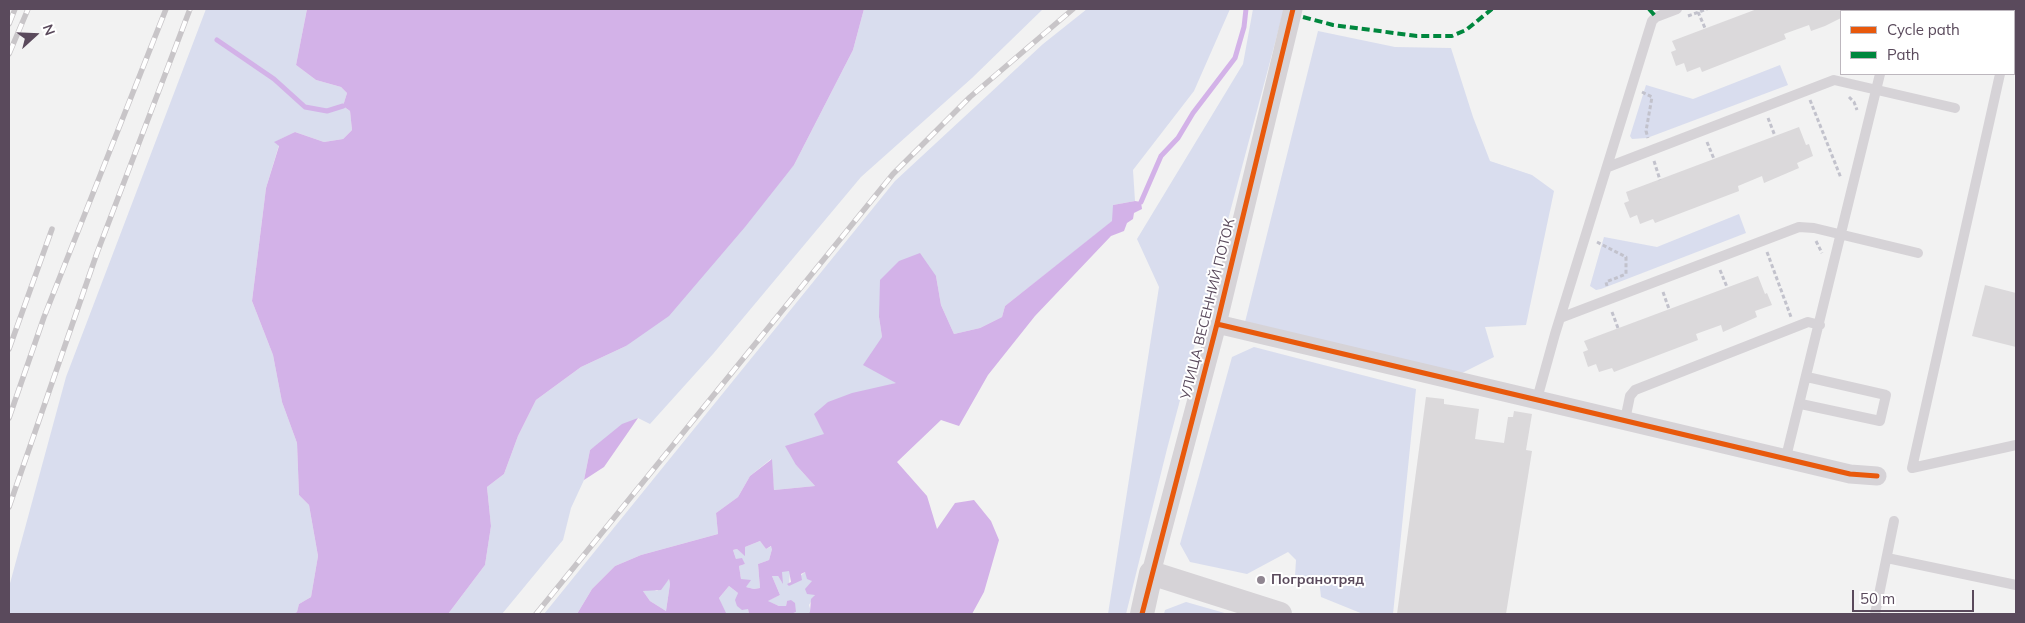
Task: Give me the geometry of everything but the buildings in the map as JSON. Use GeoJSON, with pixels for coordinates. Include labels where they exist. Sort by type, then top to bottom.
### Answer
{"type":"FeatureCollection","features":[{"type":"Feature","properties":{"kind":"street","name":"УЛИЦА ВЕСЕННИЙ ПОТОК"},"geometry":{"type":"LineString","coordinates":[[1142,614],[1151,573],[1217,324],[1293,9]]}},
{"type":"Feature","properties":{"kind":"street"},"geometry":{"type":"LineString","coordinates":[[1217,324],[1850,474],[1877,476]]}},
{"type":"Feature","properties":{"kind":"street"},"geometry":{"type":"LineString","coordinates":[[1151,573],[1280,614]]}},
{"type":"Feature","properties":{"kind":"lane"},"geometry":{"type":"LineString","coordinates":[[1537,399],[1560,318],[1652,21],[1656,17],[1677,9]]}},
{"type":"Feature","properties":{"kind":"lane"},"geometry":{"type":"LineString","coordinates":[[2015,9],[2015,15]]}},
{"type":"Feature","properties":{"kind":"lane"},"geometry":{"type":"LineString","coordinates":[[1786,458],[1801,404],[1880,75]]}},
{"type":"Feature","properties":{"kind":"lane"},"geometry":{"type":"LineString","coordinates":[[2000,75],[1912,468],[2016,445]]}},
{"type":"Feature","properties":{"kind":"lane"},"geometry":{"type":"LineString","coordinates":[[1608,167],[1834,80],[1955,108]]}},
{"type":"Feature","properties":{"kind":"lane"},"geometry":{"type":"LineString","coordinates":[[1560,318],[1799,227],[1841,234],[1918,253]]}},
{"type":"Feature","properties":{"kind":"lane"},"geometry":{"type":"LineString","coordinates":[[1626,420],[1630,396],[1635,390],[1808,322],[1820,325]]}},
{"type":"Feature","properties":{"kind":"lane"},"geometry":{"type":"LineString","coordinates":[[1801,404],[1880,421],[1886,395],[1807,377]]}},
{"type":"Feature","properties":{"kind":"lane"},"geometry":{"type":"LineString","coordinates":[[1875,614],[1894,521]]}},
{"type":"Feature","properties":{"kind":"lane"},"geometry":{"type":"LineString","coordinates":[[1886,558],[2016,585]]}},
{"type":"Feature","properties":{"kind":"path"},"geometry":{"type":"LineString","coordinates":[[1698,12],[1705,28]]}},
{"type":"Feature","properties":{"kind":"path"},"geometry":{"type":"LineString","coordinates":[[1640,91],[1652,97],[1646,132],[1660,180]]}},
{"type":"Feature","properties":{"kind":"path"},"geometry":{"type":"LineString","coordinates":[[1843,94],[1854,102],[1858,116]]}},
{"type":"Feature","properties":{"kind":"path"},"geometry":{"type":"LineString","coordinates":[[1801,103],[1817,97]]}},
{"type":"Feature","properties":{"kind":"path"},"geometry":{"type":"LineString","coordinates":[[1810,100],[1842,181],[1845,172]]}},
{"type":"Feature","properties":{"kind":"path"},"geometry":{"type":"LineString","coordinates":[[1759,120],[1776,114]]}},
{"type":"Feature","properties":{"kind":"path"},"geometry":{"type":"LineString","coordinates":[[1768,117],[1775,136]]}},
{"type":"Feature","properties":{"kind":"path"},"geometry":{"type":"LineString","coordinates":[[1698,145],[1716,138]]}},
{"type":"Feature","properties":{"kind":"path"},"geometry":{"type":"LineString","coordinates":[[1707,142],[1714,159]]}},
{"type":"Feature","properties":{"kind":"path"},"geometry":{"type":"LineString","coordinates":[[1646,166],[1663,159]]}},
{"type":"Feature","properties":{"kind":"path"},"geometry":{"type":"LineString","coordinates":[[1818,243],[1826,231]]}},
{"type":"Feature","properties":{"kind":"path"},"geometry":{"type":"LineString","coordinates":[[1811,237],[1818,243],[1823,260]]}},
{"type":"Feature","properties":{"kind":"path"},"geometry":{"type":"LineString","coordinates":[[1593,249],[1596,241],[1626,256],[1626,274],[1606,282],[1616,311],[1604,315]]}},
{"type":"Feature","properties":{"kind":"path"},"geometry":{"type":"LineString","coordinates":[[1774,249],[1766,252],[1791,317],[1798,314]]}},
{"type":"Feature","properties":{"kind":"path"},"geometry":{"type":"LineString","coordinates":[[1712,274],[1729,267]]}},
{"type":"Feature","properties":{"kind":"path"},"geometry":{"type":"LineString","coordinates":[[1720,270],[1727,287]]}},
{"type":"Feature","properties":{"kind":"path"},"geometry":{"type":"LineString","coordinates":[[1656,295],[1672,289]]}},
{"type":"Feature","properties":{"kind":"path"},"geometry":{"type":"LineString","coordinates":[[1663,292],[1669,309]]}},
{"type":"Feature","properties":{"kind":"path"},"geometry":{"type":"LineString","coordinates":[[1612,312],[1618,328]]}},
{"type":"Feature","properties":{"kind":"shaded area"},"geometry":{"type":"Polygon","coordinates":[[[206,9],[307,9],[296,65],[316,80],[341,87],[347,93],[343,106],[350,111],[352,130],[343,139],[324,142],[295,132],[275,142],[279,145],[266,188],[252,301],[273,355],[282,402],[297,443],[299,495],[309,505],[318,556],[311,597],[299,604],[297,612],[293,614],[9,614],[9,587],[66,377],[206,9]]]}},
{"type":"Feature","properties":{"kind":"shaded area"},"geometry":{"type":"Polygon","coordinates":[[[307,9],[864,9],[853,50],[794,165],[745,227],[669,316],[626,346],[581,367],[536,400],[518,436],[504,474],[487,487],[491,526],[485,565],[448,614],[293,614],[297,612],[299,604],[311,597],[318,556],[309,505],[299,495],[297,443],[282,402],[273,355],[252,301],[266,188],[279,146],[274,142],[295,132],[324,142],[343,139],[352,130],[350,111],[343,106],[347,93],[341,87],[316,80],[296,65],[307,9]]]}},
{"type":"Feature","properties":{"kind":"shaded area"},"geometry":{"type":"Polygon","coordinates":[[[864,9],[1043,9],[972,78],[861,177],[713,354],[650,424],[638,418],[590,450],[584,480],[571,508],[563,540],[502,614],[448,614],[485,565],[491,526],[487,487],[504,474],[518,436],[536,400],[581,367],[626,346],[794,165],[853,50],[864,9]]]}},
{"type":"Feature","properties":{"kind":"shaded area"},"geometry":{"type":"Polygon","coordinates":[[[1087,9],[1230,9],[1194,91],[1133,170],[1135,201],[1113,205],[1113,221],[1005,306],[1002,317],[980,328],[954,334],[941,305],[936,276],[879,317],[882,337],[897,383],[875,389],[824,434],[796,465],[815,486],[774,490],[771,459],[750,476],[738,497],[716,513],[718,534],[641,555],[615,566],[592,589],[577,614],[544,614],[895,181],[1043,44],[1087,9]]]}},
{"type":"Feature","properties":{"kind":"shaded area"},"geometry":{"type":"Polygon","coordinates":[[[1253,9],[1284,9],[1167,449],[1126,614],[1108,614],[1159,287],[1137,239],[1243,64],[1253,9]]]}},
{"type":"Feature","properties":{"kind":"shaded area"},"geometry":{"type":"Polygon","coordinates":[[[1318,31],[1395,47],[1451,48],[1473,117],[1490,161],[1532,175],[1554,191],[1526,325],[1485,327],[1494,357],[1462,373],[1245,322],[1318,31]]]}},
{"type":"Feature","properties":{"kind":"shaded area"},"geometry":{"type":"Polygon","coordinates":[[[1780,65],[1788,85],[1647,138],[1632,139],[1630,136],[1646,85],[1693,99],[1780,65]]]}},
{"type":"Feature","properties":{"kind":"shaded area"},"geometry":{"type":"Polygon","coordinates":[[[1135,201],[1141,202],[1142,209],[1134,213],[1133,219],[1127,223],[1124,231],[1111,236],[1035,316],[988,375],[959,426],[941,420],[897,462],[927,496],[937,529],[955,503],[974,500],[991,521],[999,540],[984,592],[972,614],[808,614],[810,612],[811,599],[815,595],[807,594],[805,589],[812,581],[807,579],[805,572],[801,574],[802,580],[789,586],[787,584],[791,582],[789,571],[782,572],[783,584],[778,576],[772,576],[780,595],[768,601],[779,606],[786,606],[787,601],[791,600],[795,603],[796,612],[791,614],[749,614],[748,609],[742,610],[737,606],[735,600],[738,593],[729,586],[719,598],[726,613],[721,614],[577,614],[592,589],[615,566],[641,555],[718,534],[716,513],[738,497],[750,476],[772,459],[774,490],[815,486],[796,465],[785,446],[824,434],[814,414],[828,402],[852,393],[896,383],[863,365],[882,337],[879,317],[880,280],[899,261],[920,253],[936,276],[941,305],[954,334],[980,328],[1002,317],[1005,306],[1112,221],[1113,205],[1135,201]],[[760,541],[745,547],[745,556],[737,549],[733,550],[736,559],[742,558],[745,564],[739,566],[741,579],[751,580],[746,587],[754,589],[760,588],[758,564],[769,560],[772,549],[771,546],[766,549],[760,541]],[[669,579],[661,590],[643,591],[650,601],[666,611],[670,584],[669,579]]]}},
{"type":"Feature","properties":{"kind":"shaded area"},"geometry":{"type":"Polygon","coordinates":[[[1739,214],[1746,233],[1601,289],[1596,290],[1590,286],[1604,237],[1657,247],[1739,214]]]}},
{"type":"Feature","properties":{"kind":"shaded area"},"geometry":{"type":"Polygon","coordinates":[[[1254,347],[1416,389],[1393,614],[1363,614],[1321,597],[1319,580],[1314,576],[1301,582],[1295,576],[1296,560],[1288,552],[1247,574],[1190,562],[1180,544],[1232,357],[1254,347]]]}},
{"type":"Feature","properties":{"kind":"shaded area"},"geometry":{"type":"Polygon","coordinates":[[[638,418],[604,467],[584,480],[590,450],[622,424],[638,418]]]}},
{"type":"Feature","properties":{"kind":"shaded area"},"geometry":{"type":"Polygon","coordinates":[[[760,541],[766,549],[772,546],[772,549],[769,560],[758,564],[760,588],[754,589],[746,587],[741,579],[739,566],[745,564],[736,559],[733,550],[737,549],[745,555],[745,547],[760,541]]]}},
{"type":"Feature","properties":{"kind":"shaded area"},"geometry":{"type":"Polygon","coordinates":[[[782,571],[790,571],[789,586],[805,572],[812,581],[815,595],[809,605],[811,612],[808,614],[791,614],[796,612],[787,601],[786,606],[779,606],[767,601],[780,595],[772,576],[778,576],[782,582],[782,571]]]}},
{"type":"Feature","properties":{"kind":"shaded area"},"geometry":{"type":"Polygon","coordinates":[[[669,579],[666,611],[650,601],[643,591],[652,589],[657,591],[669,579]]]}},
{"type":"Feature","properties":{"kind":"shaded area"},"geometry":{"type":"Polygon","coordinates":[[[729,586],[738,593],[737,598],[748,609],[749,614],[721,614],[725,613],[719,598],[729,586]]]}},
{"type":"Feature","properties":{"kind":"shaded area"},"geometry":{"type":"Polygon","coordinates":[[[1186,602],[1228,614],[1164,614],[1165,610],[1186,602]]]}},
{"type":"Feature","properties":{"kind":"waterway"},"geometry":{"type":"LineString","coordinates":[[1141,202],[1161,156],[1178,138],[1193,113],[1235,58],[1244,27],[1246,9]]}},
{"type":"Feature","properties":{"kind":"waterway"},"geometry":{"type":"LineString","coordinates":[[217,40],[274,79],[305,107],[327,111],[343,106]]}},
{"type":"Feature","properties":{"kind":"railway"},"geometry":{"type":"LineString","coordinates":[[9,24],[15,9]]}},
{"type":"Feature","properties":{"kind":"railway"},"geometry":{"type":"LineString","coordinates":[[9,54],[28,9]]}},
{"type":"Feature","properties":{"kind":"railway"},"geometry":{"type":"LineString","coordinates":[[9,418],[44,317],[166,9]]}},
{"type":"Feature","properties":{"kind":"railway"},"geometry":{"type":"LineString","coordinates":[[9,507],[97,253],[190,9]]}},
{"type":"Feature","properties":{"kind":"railway"},"geometry":{"type":"LineString","coordinates":[[536,614],[893,174],[970,97],[1073,9]]}},
{"type":"Feature","properties":{"kind":"railway"},"geometry":{"type":"LineString","coordinates":[[9,349],[52,229]]}},
{"type":"Feature","properties":{"kind":"marked path"},"geometry":{"type":"LineString","coordinates":[[1303,17],[1333,25],[1417,36],[1452,36],[1466,30],[1492,9]]}},
{"type":"Feature","properties":{"kind":"marked path"},"geometry":{"type":"LineString","coordinates":[[1649,9],[1656,17]]}},
{"type":"Feature","properties":{"kind":"cycle path"},"geometry":{"type":"LineString","coordinates":[[1142,614],[1217,324],[1293,9]]}},
{"type":"Feature","properties":{"kind":"cycle path"},"geometry":{"type":"LineString","coordinates":[[1217,324],[1850,474],[1877,476]]}},
{"type":"Feature","properties":{"kind":"place","name":"Погранотряд"},"geometry":{"type":"Point","coordinates":[1261,580]}}]}
